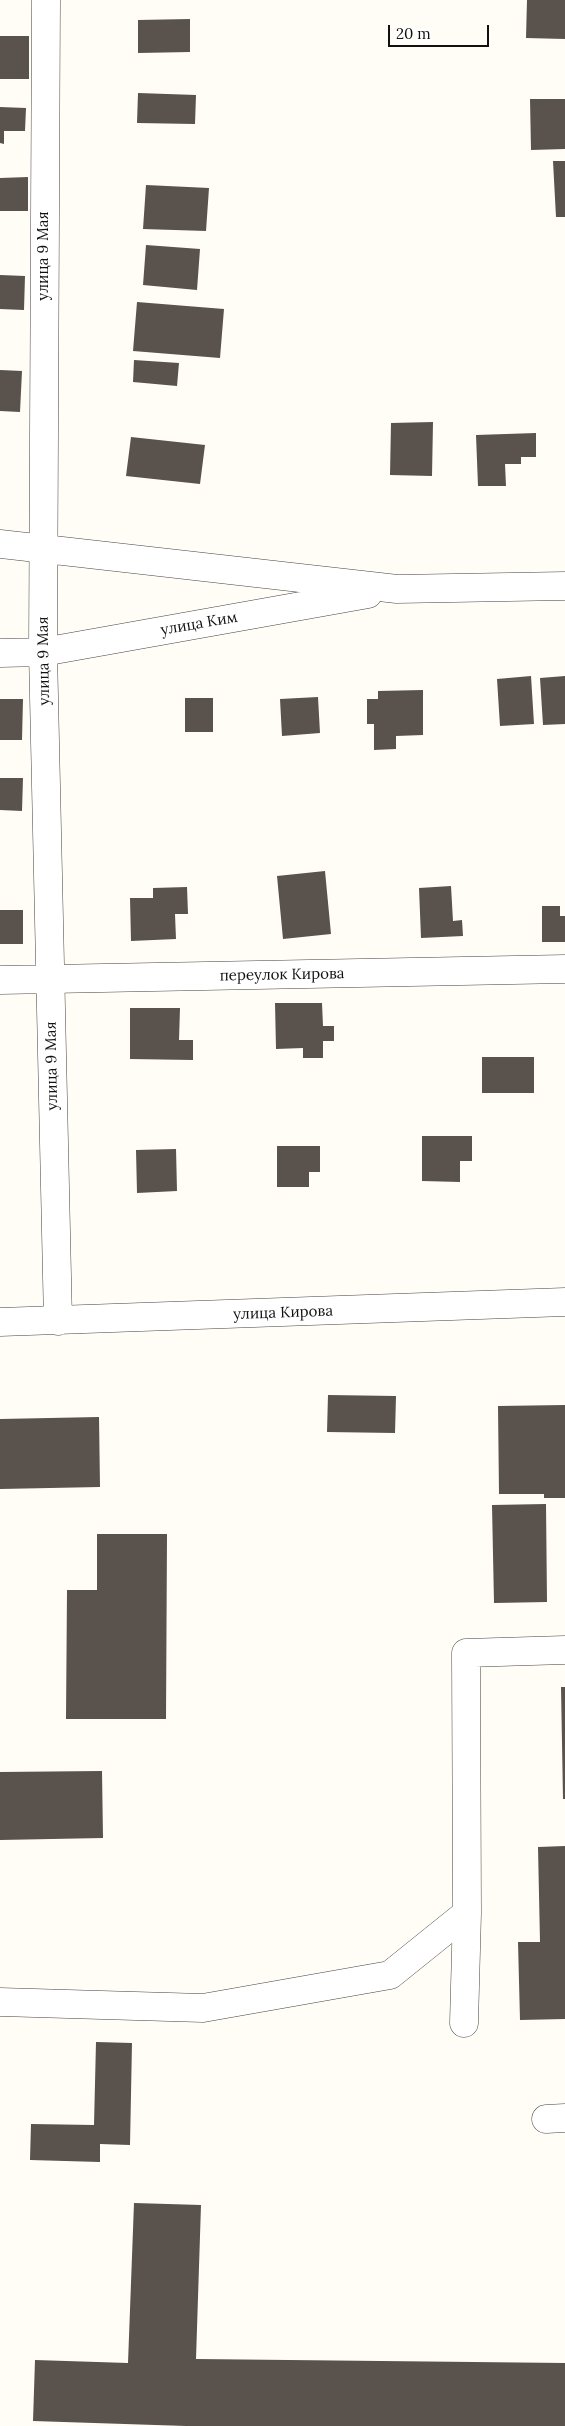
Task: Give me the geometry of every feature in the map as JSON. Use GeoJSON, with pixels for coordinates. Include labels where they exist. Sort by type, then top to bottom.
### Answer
{"type":"FeatureCollection","features":[{"type":"Feature","properties":{"kind":"street","name":"улица 9 Мая"},"geometry":{"type":"LineString","coordinates":[[46,0],[43,652],[58,1321]]}},
{"type":"Feature","properties":{"kind":"street","name":"улица Ким"},"geometry":{"type":"LineString","coordinates":[[0,544],[397,589],[565,586]]}},
{"type":"Feature","properties":{"kind":"street","name":"улица Ким"},"geometry":{"type":"LineString","coordinates":[[0,653],[43,652],[397,589]]}},
{"type":"Feature","properties":{"kind":"street","name":"переулок Кирова"},"geometry":{"type":"LineString","coordinates":[[0,980],[565,969]]}},
{"type":"Feature","properties":{"kind":"street","name":"улица Кирова"},"geometry":{"type":"LineString","coordinates":[[0,1322],[565,1302]]}},
{"type":"Feature","properties":{"kind":"street"},"geometry":{"type":"LineString","coordinates":[[464,2023],[467,1913],[466,1653],[565,1650]]}},
{"type":"Feature","properties":{"kind":"street"},"geometry":{"type":"LineString","coordinates":[[0,2002],[203,2008],[390,1975],[467,1913]]}},
{"type":"Feature","properties":{"kind":"building"},"geometry":{"type":"Polygon","coordinates":[[[527,0],[565,0],[565,39],[526,38],[527,0]]]}},
{"type":"Feature","properties":{"kind":"building"},"geometry":{"type":"Polygon","coordinates":[[[190,19],[190,52],[138,53],[138,20],[190,19]]]}},
{"type":"Feature","properties":{"kind":"building"},"geometry":{"type":"Polygon","coordinates":[[[0,36],[29,36],[29,79],[0,79],[0,36]]]}},
{"type":"Feature","properties":{"kind":"building"},"geometry":{"type":"Polygon","coordinates":[[[138,93],[196,95],[195,124],[137,123],[138,93]]]}},
{"type":"Feature","properties":{"kind":"building"},"geometry":{"type":"Polygon","coordinates":[[[530,99],[565,99],[565,149],[531,150],[530,99]]]}},
{"type":"Feature","properties":{"kind":"building"},"geometry":{"type":"Polygon","coordinates":[[[0,107],[26,108],[25,131],[4,131],[4,144],[0,143],[0,107]]]}},
{"type":"Feature","properties":{"kind":"building"},"geometry":{"type":"Polygon","coordinates":[[[553,161],[565,161],[565,217],[556,217],[553,161]]]}},
{"type":"Feature","properties":{"kind":"building"},"geometry":{"type":"Polygon","coordinates":[[[28,177],[28,211],[0,211],[0,178],[28,177]]]}},
{"type":"Feature","properties":{"kind":"building"},"geometry":{"type":"Polygon","coordinates":[[[146,185],[209,188],[206,231],[143,229],[146,185]]]}},
{"type":"Feature","properties":{"kind":"building"},"geometry":{"type":"Polygon","coordinates":[[[146,245],[200,249],[197,290],[143,285],[146,245]]]}},
{"type":"Feature","properties":{"kind":"building"},"geometry":{"type":"Polygon","coordinates":[[[0,275],[25,276],[24,310],[0,309],[0,275]]]}},
{"type":"Feature","properties":{"kind":"building"},"geometry":{"type":"Polygon","coordinates":[[[137,302],[224,309],[220,358],[133,351],[137,302]]]}},
{"type":"Feature","properties":{"kind":"building"},"geometry":{"type":"Polygon","coordinates":[[[134,360],[179,363],[177,386],[133,382],[134,360]]]}},
{"type":"Feature","properties":{"kind":"building"},"geometry":{"type":"Polygon","coordinates":[[[0,370],[22,371],[20,412],[0,411],[0,370]]]}},
{"type":"Feature","properties":{"kind":"building"},"geometry":{"type":"Polygon","coordinates":[[[433,422],[432,476],[390,475],[391,423],[433,422]]]}},
{"type":"Feature","properties":{"kind":"building"},"geometry":{"type":"Polygon","coordinates":[[[536,433],[536,457],[521,457],[521,464],[505,464],[506,486],[478,486],[476,435],[536,433]]]}},
{"type":"Feature","properties":{"kind":"building"},"geometry":{"type":"Polygon","coordinates":[[[131,437],[205,445],[200,484],[126,476],[131,437]]]}},
{"type":"Feature","properties":{"kind":"building"},"geometry":{"type":"Polygon","coordinates":[[[531,676],[534,724],[500,726],[497,679],[531,676]]]}},
{"type":"Feature","properties":{"kind":"building"},"geometry":{"type":"Polygon","coordinates":[[[565,676],[565,724],[543,725],[540,678],[565,676]]]}},
{"type":"Feature","properties":{"kind":"building"},"geometry":{"type":"Polygon","coordinates":[[[423,690],[423,735],[396,736],[396,749],[374,750],[374,724],[367,724],[367,699],[378,699],[378,691],[423,690]]]}},
{"type":"Feature","properties":{"kind":"building"},"geometry":{"type":"Polygon","coordinates":[[[318,697],[320,733],[282,736],[280,699],[318,697]]]}},
{"type":"Feature","properties":{"kind":"building"},"geometry":{"type":"Polygon","coordinates":[[[185,698],[213,698],[213,732],[185,732],[185,698]]]}},
{"type":"Feature","properties":{"kind":"building"},"geometry":{"type":"Polygon","coordinates":[[[0,699],[23,699],[22,740],[0,740],[0,699]]]}},
{"type":"Feature","properties":{"kind":"building"},"geometry":{"type":"Polygon","coordinates":[[[0,778],[23,778],[22,811],[0,810],[0,778]]]}},
{"type":"Feature","properties":{"kind":"building"},"geometry":{"type":"Polygon","coordinates":[[[325,871],[331,934],[283,939],[277,876],[325,871]]]}},
{"type":"Feature","properties":{"kind":"building"},"geometry":{"type":"Polygon","coordinates":[[[451,886],[453,921],[462,920],[463,936],[421,938],[419,888],[451,886]]]}},
{"type":"Feature","properties":{"kind":"building"},"geometry":{"type":"Polygon","coordinates":[[[187,887],[188,914],[175,914],[176,939],[131,941],[130,898],[153,898],[153,888],[187,887]]]}},
{"type":"Feature","properties":{"kind":"building"},"geometry":{"type":"Polygon","coordinates":[[[542,906],[560,906],[560,916],[565,916],[565,942],[542,942],[542,906]]]}},
{"type":"Feature","properties":{"kind":"building"},"geometry":{"type":"Polygon","coordinates":[[[0,910],[23,910],[23,944],[0,944],[0,910]]]}},
{"type":"Feature","properties":{"kind":"building"},"geometry":{"type":"Polygon","coordinates":[[[275,1003],[322,1003],[323,1026],[334,1026],[334,1041],[323,1041],[323,1058],[303,1058],[303,1048],[276,1049],[275,1003]]]}},
{"type":"Feature","properties":{"kind":"building"},"geometry":{"type":"Polygon","coordinates":[[[130,1008],[180,1008],[179,1040],[193,1040],[193,1060],[130,1059],[130,1008]]]}},
{"type":"Feature","properties":{"kind":"building"},"geometry":{"type":"Polygon","coordinates":[[[482,1057],[534,1057],[534,1093],[482,1093],[482,1057]]]}},
{"type":"Feature","properties":{"kind":"building"},"geometry":{"type":"Polygon","coordinates":[[[422,1136],[472,1136],[472,1161],[460,1161],[460,1182],[422,1181],[422,1136]]]}},
{"type":"Feature","properties":{"kind":"building"},"geometry":{"type":"Polygon","coordinates":[[[277,1146],[320,1146],[320,1172],[309,1172],[309,1187],[277,1187],[277,1146]]]}},
{"type":"Feature","properties":{"kind":"building"},"geometry":{"type":"Polygon","coordinates":[[[176,1149],[177,1191],[137,1193],[136,1150],[176,1149]]]}},
{"type":"Feature","properties":{"kind":"building"},"geometry":{"type":"Polygon","coordinates":[[[328,1395],[396,1396],[395,1433],[327,1432],[328,1395]]]}},
{"type":"Feature","properties":{"kind":"building"},"geometry":{"type":"Polygon","coordinates":[[[565,1405],[565,1498],[544,1498],[544,1494],[499,1494],[498,1406],[565,1405]]]}},
{"type":"Feature","properties":{"kind":"building"},"geometry":{"type":"Polygon","coordinates":[[[99,1417],[100,1487],[0,1489],[0,1419],[99,1417]]]}},
{"type":"Feature","properties":{"kind":"building"},"geometry":{"type":"Polygon","coordinates":[[[546,1504],[547,1602],[494,1603],[492,1505],[546,1504]]]}},
{"type":"Feature","properties":{"kind":"building"},"geometry":{"type":"Polygon","coordinates":[[[97,1534],[167,1534],[166,1719],[66,1719],[67,1590],[97,1590],[97,1534]]]}},
{"type":"Feature","properties":{"kind":"building"},"geometry":{"type":"Polygon","coordinates":[[[561,1687],[565,1687],[565,1799],[563,1799],[561,1687]]]}},
{"type":"Feature","properties":{"kind":"building"},"geometry":{"type":"Polygon","coordinates":[[[102,1771],[103,1838],[0,1840],[0,1772],[102,1771]]]}},
{"type":"Feature","properties":{"kind":"building"},"geometry":{"type":"Polygon","coordinates":[[[565,1846],[565,2019],[520,2020],[518,1942],[540,1942],[538,1847],[565,1846]]]}},
{"type":"Feature","properties":{"kind":"building"},"geometry":{"type":"Polygon","coordinates":[[[96,2042],[132,2043],[130,2145],[100,2144],[100,2162],[30,2160],[31,2124],[94,2125],[96,2042]]]}},
{"type":"Feature","properties":{"kind":"building"},"geometry":{"type":"Polygon","coordinates":[[[134,2203],[201,2205],[196,2359],[565,2363],[565,2426],[186,2426],[33,2421],[35,2360],[128,2363],[134,2203]]]}}]}
